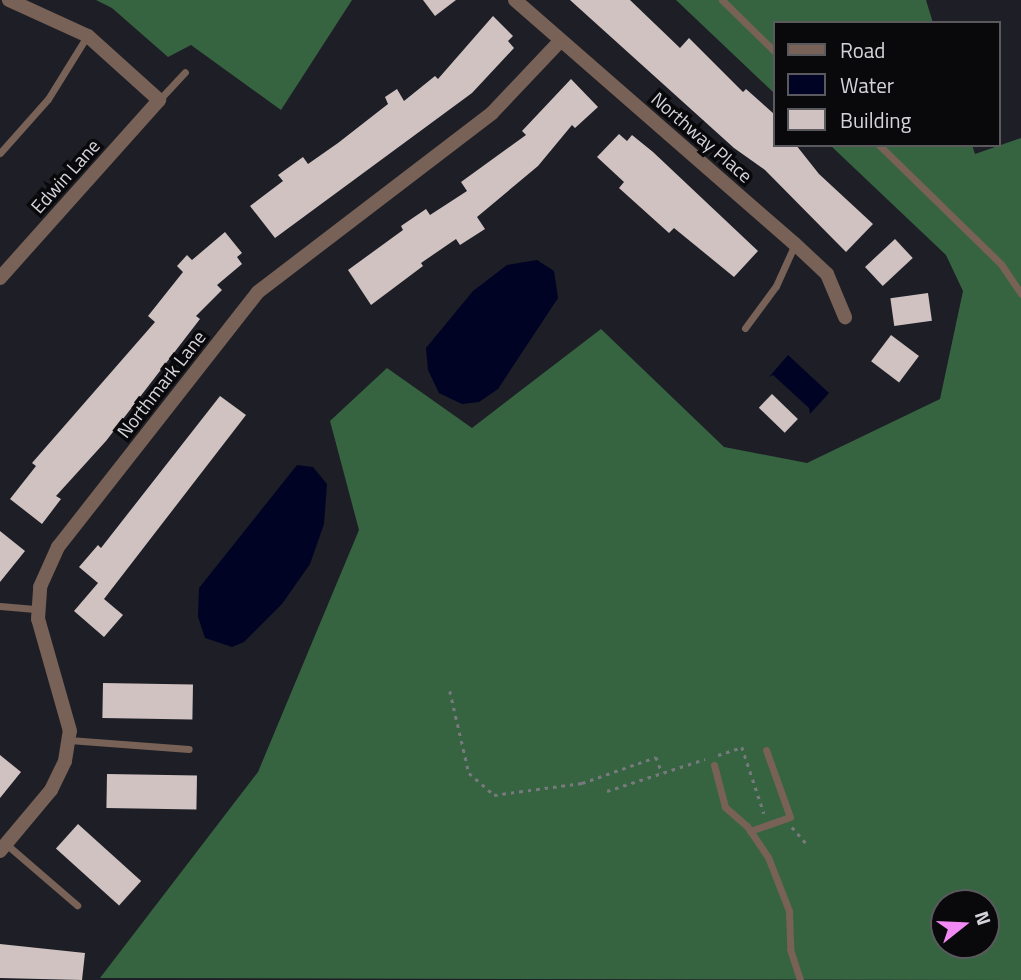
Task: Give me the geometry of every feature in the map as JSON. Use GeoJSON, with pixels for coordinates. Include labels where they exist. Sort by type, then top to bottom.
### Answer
{"type":"FeatureCollection","features":[{"type":"Feature","properties":{"kind":"street"},"geometry":{"type":"LineString","coordinates":[[0,6],[2,0]]}},
{"type":"Feature","properties":{"kind":"street"},"geometry":{"type":"LineString","coordinates":[[9,0],[88,36],[159,100]]}},
{"type":"Feature","properties":{"kind":"street","name":"Northway Place"},"geometry":{"type":"LineString","coordinates":[[515,0],[796,244],[827,274],[845,317]]}},
{"type":"Feature","properties":{"kind":"street","name":"Northmark Lane"},"geometry":{"type":"LineString","coordinates":[[2,845],[51,790],[65,761],[68,740],[39,609],[40,587],[58,547],[258,292],[492,113],[560,41]]}},
{"type":"Feature","properties":{"kind":"street","name":"Edwin Lane"},"geometry":{"type":"LineString","coordinates":[[0,278],[159,100]]}},
{"type":"Feature","properties":{"kind":"lane"},"geometry":{"type":"LineString","coordinates":[[722,0],[772,49]]}},
{"type":"Feature","properties":{"kind":"lane"},"geometry":{"type":"LineString","coordinates":[[0,153],[48,99],[88,36]]}},
{"type":"Feature","properties":{"kind":"lane"},"geometry":{"type":"LineString","coordinates":[[159,100],[185,72]]}},
{"type":"Feature","properties":{"kind":"lane"},"geometry":{"type":"LineString","coordinates":[[881,147],[1001,264],[1021,294]]}},
{"type":"Feature","properties":{"kind":"lane"},"geometry":{"type":"LineString","coordinates":[[745,328],[776,286],[796,244]]}},
{"type":"Feature","properties":{"kind":"lane"},"geometry":{"type":"LineString","coordinates":[[0,606],[39,609]]}},
{"type":"Feature","properties":{"kind":"lane"},"geometry":{"type":"LineString","coordinates":[[68,740],[189,749]]}},
{"type":"Feature","properties":{"kind":"lane"},"geometry":{"type":"LineString","coordinates":[[750,831],[790,817],[766,750]]}},
{"type":"Feature","properties":{"kind":"lane"},"geometry":{"type":"LineString","coordinates":[[714,765],[725,807],[750,831],[768,857],[789,911],[790,949],[800,980]]}},
{"type":"Feature","properties":{"kind":"lane"},"geometry":{"type":"LineString","coordinates":[[2,845],[76,905]]}},
{"type":"Feature","properties":{"kind":"path"},"geometry":{"type":"LineString","coordinates":[[450,691],[469,773],[494,795],[582,783],[656,757],[662,773]]}},
{"type":"Feature","properties":{"kind":"green space"},"geometry":{"type":"Polygon","coordinates":[[[96,0],[352,0],[281,110],[191,45],[168,57],[112,8],[96,0]]]}},
{"type":"Feature","properties":{"kind":"green space"},"geometry":{"type":"Polygon","coordinates":[[[676,0],[926,0],[932,21],[772,21],[772,91],[676,0]]]}},
{"type":"Feature","properties":{"kind":"green space"},"geometry":{"type":"Polygon","coordinates":[[[1021,138],[1021,980],[100,978],[258,772],[359,530],[330,421],[387,368],[472,428],[601,329],[724,447],[807,463],[940,399],[963,291],[946,255],[832,147],[973,147],[975,154],[1021,138]]]}},
{"type":"Feature","properties":{"kind":"water"},"geometry":{"type":"Polygon","coordinates":[[[537,260],[554,271],[558,298],[498,389],[479,402],[462,404],[439,393],[428,370],[426,348],[473,291],[507,265],[537,260]]]}},
{"type":"Feature","properties":{"kind":"water"},"geometry":{"type":"Polygon","coordinates":[[[788,355],[829,393],[810,414],[809,408],[773,375],[769,377],[788,355]]]}},
{"type":"Feature","properties":{"kind":"water"},"geometry":{"type":"Polygon","coordinates":[[[297,465],[313,467],[327,484],[324,524],[310,564],[282,604],[244,642],[232,647],[205,638],[198,617],[199,588],[297,465]]]}},
{"type":"Feature","properties":{"kind":"building"},"geometry":{"type":"Polygon","coordinates":[[[423,0],[456,0],[435,16],[423,0]]]}},
{"type":"Feature","properties":{"kind":"building"},"geometry":{"type":"Polygon","coordinates":[[[570,0],[630,0],[680,48],[689,38],[743,92],[746,89],[772,112],[772,147],[798,147],[819,174],[873,224],[846,252],[765,170],[734,148],[570,0]]]}},
{"type":"Feature","properties":{"kind":"building"},"geometry":{"type":"Polygon","coordinates":[[[493,16],[513,36],[508,41],[514,48],[472,93],[275,238],[250,206],[283,181],[278,175],[303,157],[308,164],[338,143],[388,104],[385,97],[397,89],[404,101],[435,76],[438,79],[493,16]]]}},
{"type":"Feature","properties":{"kind":"building"},"geometry":{"type":"Polygon","coordinates":[[[571,79],[598,107],[575,128],[572,125],[538,166],[477,217],[485,229],[460,245],[456,239],[421,263],[423,266],[371,305],[348,270],[403,230],[401,226],[426,209],[430,215],[467,191],[461,182],[526,135],[522,131],[571,79]]]}},
{"type":"Feature","properties":{"kind":"building"},"geometry":{"type":"Polygon","coordinates":[[[619,134],[627,141],[632,135],[653,152],[758,251],[734,277],[674,228],[669,233],[619,188],[624,182],[597,157],[619,134]]]}},
{"type":"Feature","properties":{"kind":"building"},"geometry":{"type":"Polygon","coordinates":[[[225,232],[242,253],[237,257],[242,264],[217,285],[222,290],[196,316],[200,319],[106,441],[56,496],[61,499],[42,524],[10,499],[36,466],[32,463],[155,322],[148,316],[183,272],[177,266],[187,255],[192,260],[225,232]]]}},
{"type":"Feature","properties":{"kind":"building"},"geometry":{"type":"Polygon","coordinates":[[[895,239],[913,258],[883,286],[865,267],[895,239]]]}},
{"type":"Feature","properties":{"kind":"building"},"geometry":{"type":"Polygon","coordinates":[[[928,293],[932,321],[894,326],[890,298],[928,293]]]}},
{"type":"Feature","properties":{"kind":"building"},"geometry":{"type":"Polygon","coordinates":[[[891,335],[919,356],[899,382],[871,361],[891,335]]]}},
{"type":"Feature","properties":{"kind":"building"},"geometry":{"type":"Polygon","coordinates":[[[772,394],[798,419],[785,433],[759,408],[772,394]]]}},
{"type":"Feature","properties":{"kind":"building"},"geometry":{"type":"Polygon","coordinates":[[[220,396],[246,415],[104,599],[123,615],[104,637],[74,611],[98,583],[79,567],[98,545],[101,548],[220,396]]]}},
{"type":"Feature","properties":{"kind":"building"},"geometry":{"type":"Polygon","coordinates":[[[0,531],[25,551],[0,582],[0,531]]]}},
{"type":"Feature","properties":{"kind":"building"},"geometry":{"type":"Polygon","coordinates":[[[103,683],[193,685],[192,720],[102,718],[103,683]]]}},
{"type":"Feature","properties":{"kind":"building"},"geometry":{"type":"Polygon","coordinates":[[[0,755],[21,772],[0,798],[0,755]]]}},
{"type":"Feature","properties":{"kind":"building"},"geometry":{"type":"Polygon","coordinates":[[[107,774],[197,776],[196,810],[106,808],[107,774]]]}},
{"type":"Feature","properties":{"kind":"building"},"geometry":{"type":"Polygon","coordinates":[[[78,824],[141,881],[119,905],[56,849],[78,824]]]}},
{"type":"Feature","properties":{"kind":"building"},"geometry":{"type":"Polygon","coordinates":[[[0,944],[85,953],[82,980],[0,978],[0,944]]]}}]}
